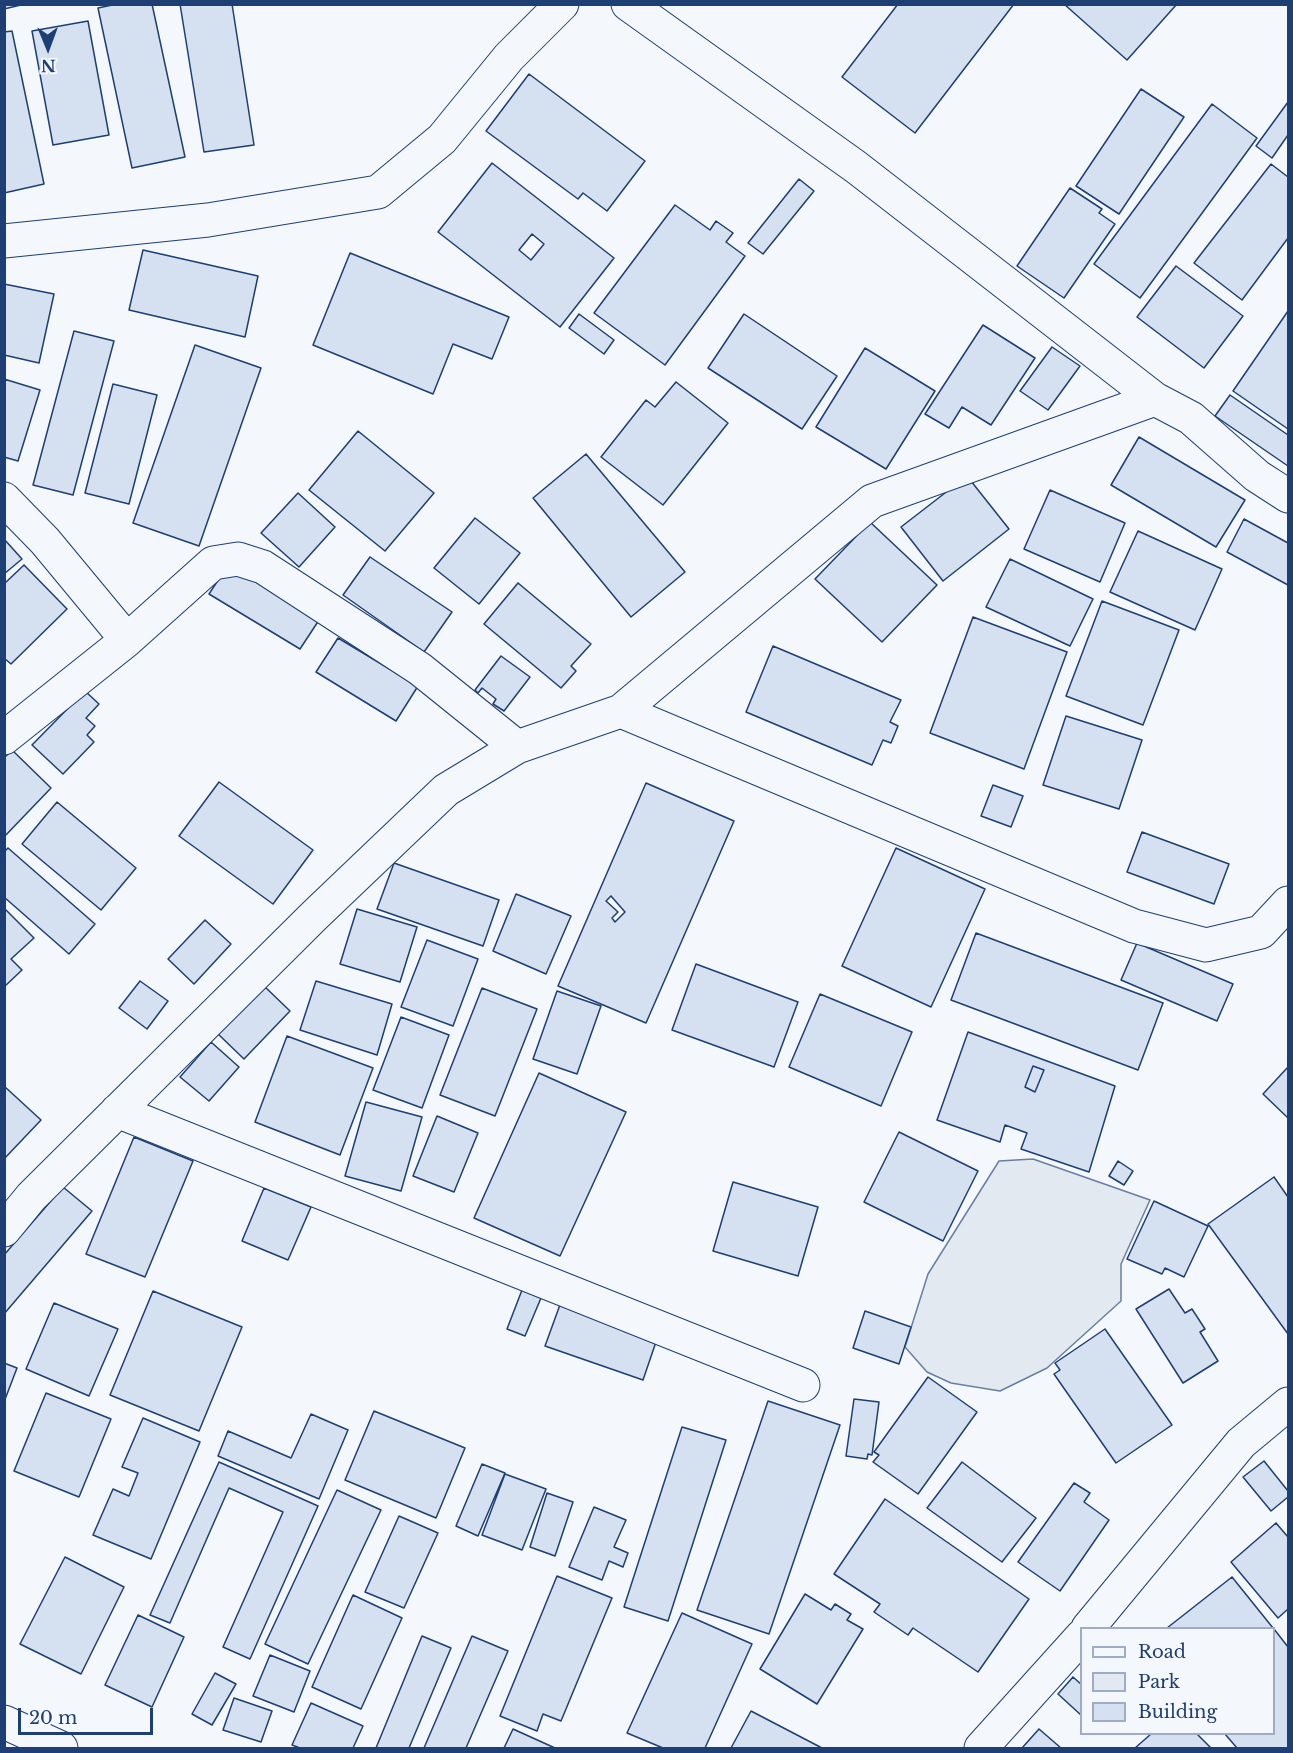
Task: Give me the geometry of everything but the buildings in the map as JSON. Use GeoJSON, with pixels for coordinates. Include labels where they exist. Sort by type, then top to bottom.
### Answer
{"type":"FeatureCollection","features":[{"type":"Feature","properties":{"kind":"street"},"geometry":{"type":"LineString","coordinates":[[4,241],[208,220],[378,192],[442,139],[509,57],[562,4]]}},
{"type":"Feature","properties":{"kind":"street"},"geometry":{"type":"LineString","coordinates":[[628,4],[856,167],[1155,399],[1191,418],[1257,476],[1288,496]]}},
{"type":"Feature","properties":{"kind":"street"},"geometry":{"type":"LineString","coordinates":[[4,1230],[31,1197],[314,916],[446,790],[517,747],[621,711],[872,501],[1155,399]]}},
{"type":"Feature","properties":{"kind":"street"},"geometry":{"type":"LineString","coordinates":[[4,499],[45,541],[127,640]]}},
{"type":"Feature","properties":{"kind":"street"},"geometry":{"type":"LineString","coordinates":[[4,738],[127,640],[213,563],[238,559],[263,567],[420,669],[517,747]]}},
{"type":"Feature","properties":{"kind":"street"},"geometry":{"type":"LineString","coordinates":[[621,711],[1134,926],[1206,945],[1261,932],[1288,903]]}},
{"type":"Feature","properties":{"kind":"street"},"geometry":{"type":"LineString","coordinates":[[117,1112],[803,1385]]}},
{"type":"Feature","properties":{"kind":"street"},"geometry":{"type":"LineString","coordinates":[[1090,1627],[1241,1443],[1288,1404]]}},
{"type":"Feature","properties":{"kind":"street"},"geometry":{"type":"LineString","coordinates":[[981,1749],[1080,1638]]}},
{"type":"Feature","properties":{"kind":"street"},"geometry":{"type":"LineString","coordinates":[[4,1722],[61,1749]]}},
{"type":"Feature","properties":{"kind":"green space"},"geometry":{"type":"Polygon","coordinates":[[[1033,1159],[1150,1200],[1121,1264],[1121,1301],[1047,1368],[1000,1391],[951,1383],[927,1372],[905,1347],[928,1274],[999,1161],[1033,1159]]]}}]}
